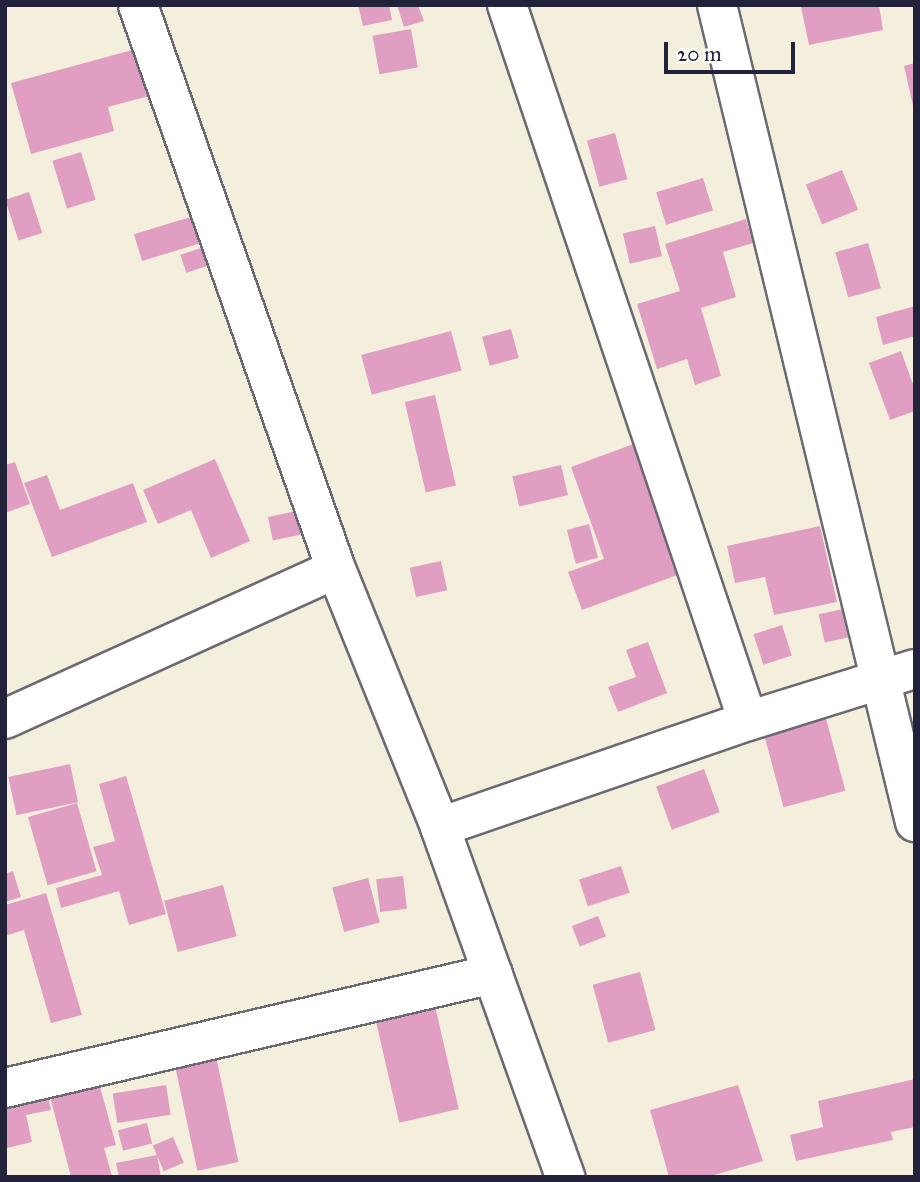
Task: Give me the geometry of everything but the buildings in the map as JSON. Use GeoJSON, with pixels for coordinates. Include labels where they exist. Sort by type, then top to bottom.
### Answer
{"type":"FeatureCollection","features":[{"type":"Feature","properties":{"kind":"street"},"geometry":{"type":"LineString","coordinates":[[138,5],[336,569],[440,827],[565,1177]]}},
{"type":"Feature","properties":{"kind":"street"},"geometry":{"type":"LineString","coordinates":[[507,5],[748,721]]}},
{"type":"Feature","properties":{"kind":"street"},"geometry":{"type":"LineString","coordinates":[[716,5],[897,674],[915,822]]}},
{"type":"Feature","properties":{"kind":"street"},"geometry":{"type":"LineString","coordinates":[[5,719],[336,569]]}},
{"type":"Feature","properties":{"kind":"street"},"geometry":{"type":"LineString","coordinates":[[440,827],[748,721],[897,674]]}},
{"type":"Feature","properties":{"kind":"street"},"geometry":{"type":"LineString","coordinates":[[5,1088],[493,974]]}}]}
